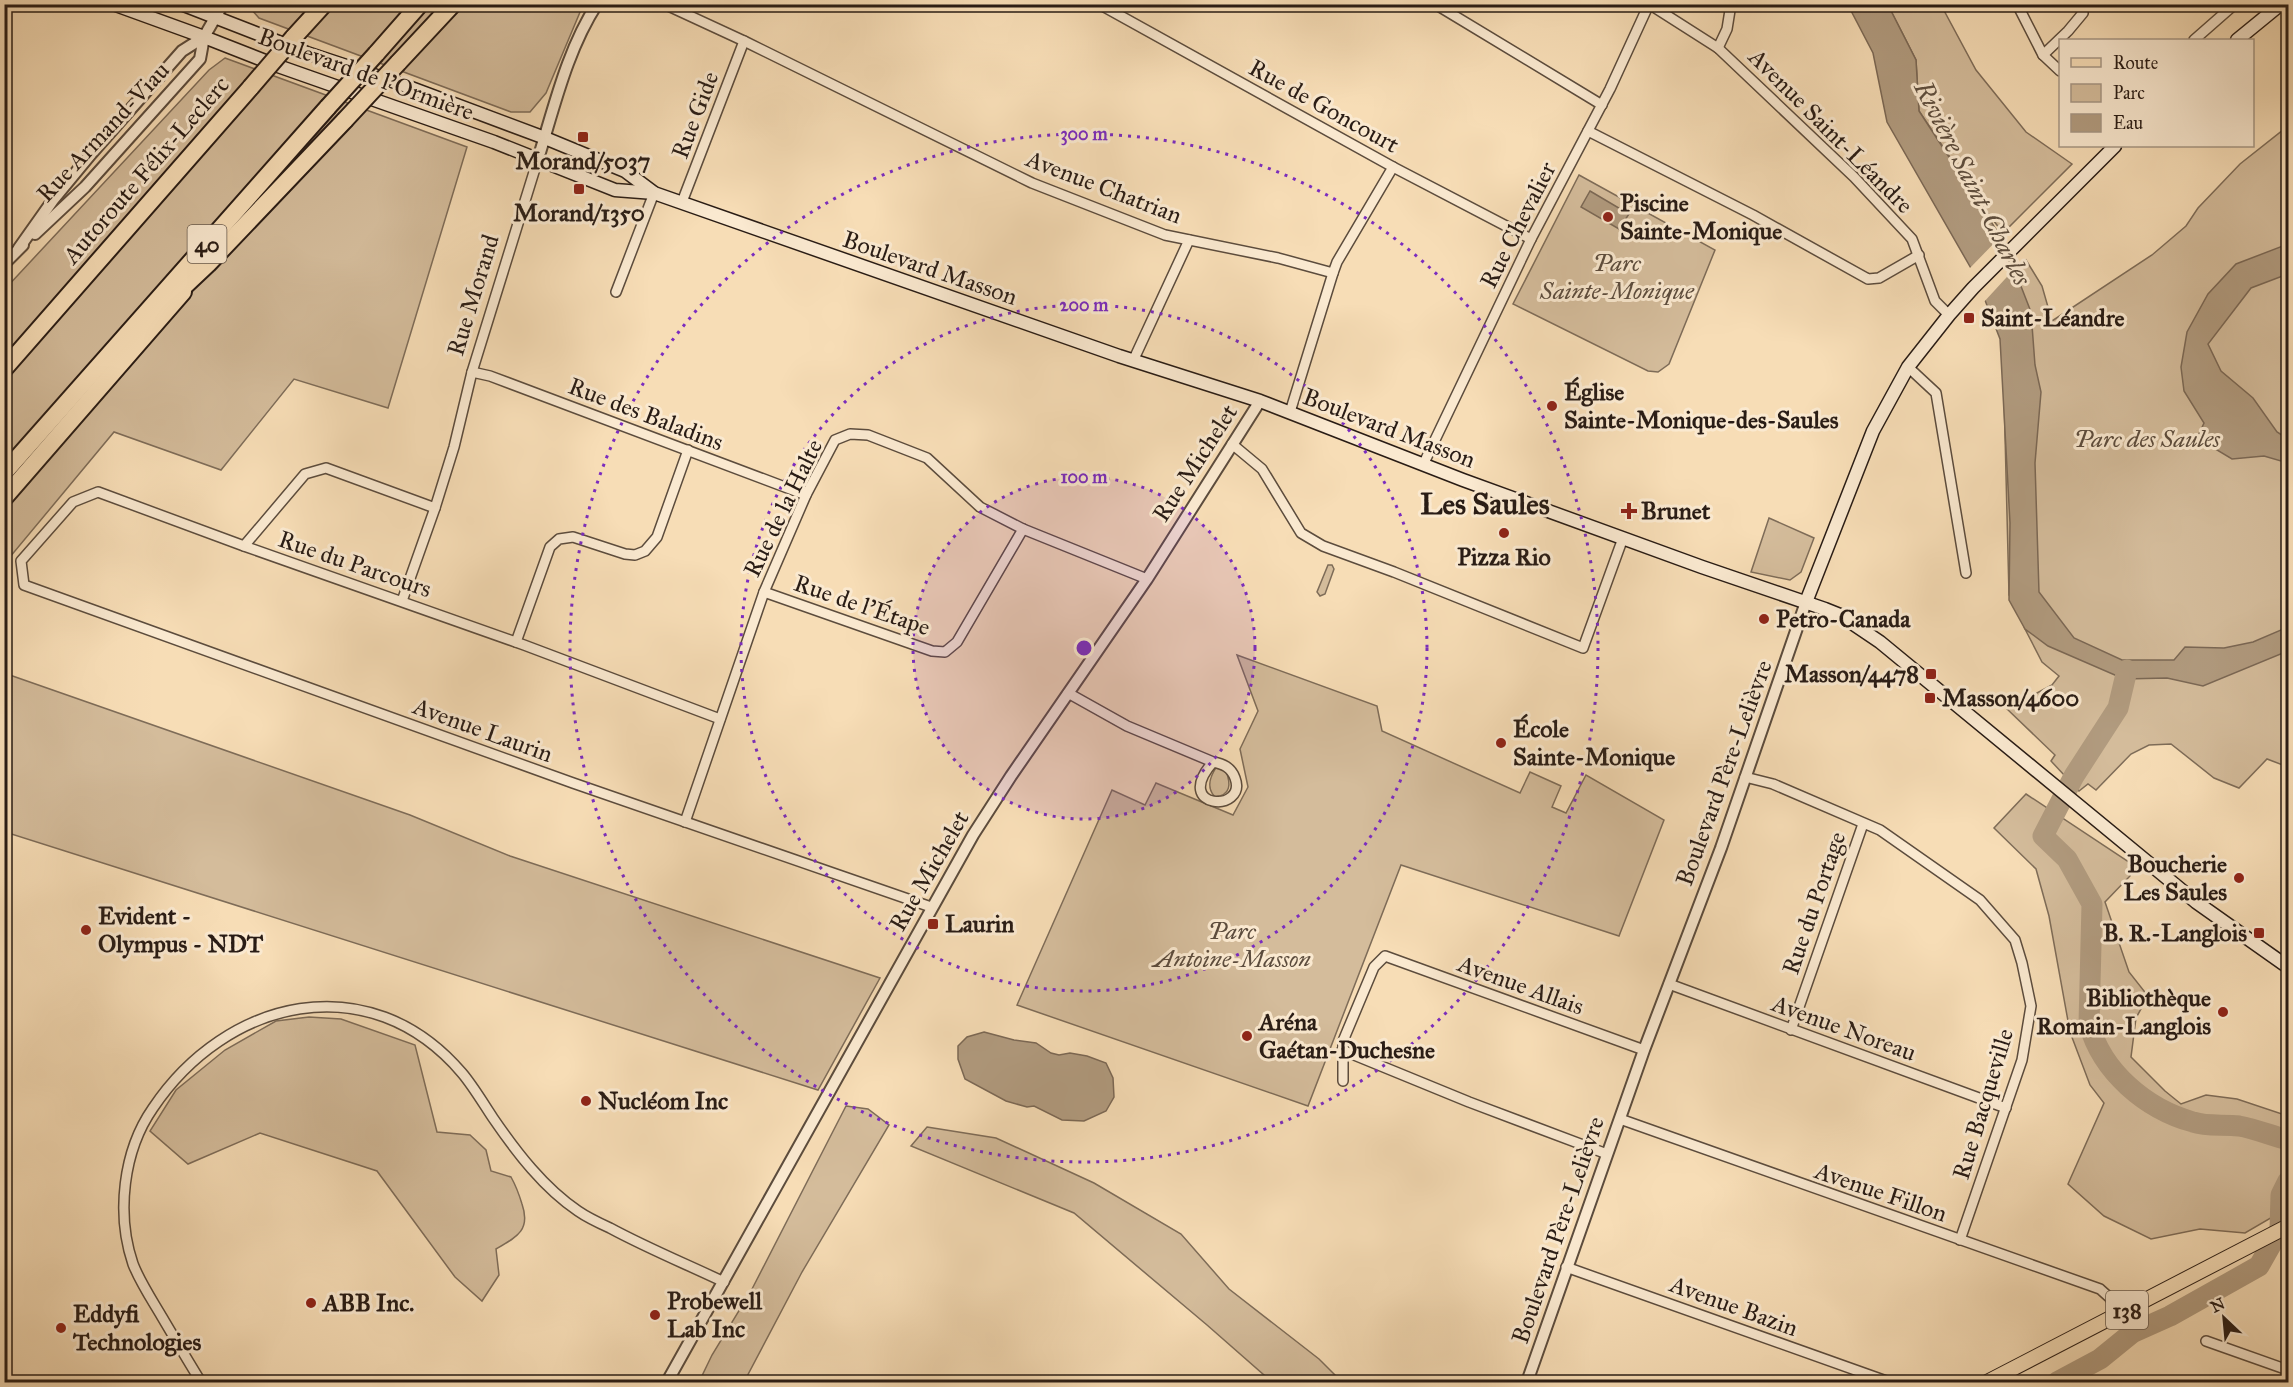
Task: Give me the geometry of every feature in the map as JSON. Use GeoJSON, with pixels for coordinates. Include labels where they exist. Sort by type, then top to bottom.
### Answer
{"type":"FeatureCollection","features":[{"type":"Feature","properties":{"kind":"highway","name":"40"},"geometry":{"type":"LineString","coordinates":[[4,473],[420,4]]}},
{"type":"Feature","properties":{"kind":"highway"},"geometry":{"type":"LineString","coordinates":[[4,498],[208,264],[453,4]]}},
{"type":"Feature","properties":{"kind":"highway","name":"Autoroute Félix-Leclerc"},"geometry":{"type":"LineString","coordinates":[[4,369],[318,8]]}},
{"type":"Feature","properties":{"kind":"highway"},"geometry":{"type":"LineString","coordinates":[[86,381],[208,264]]}},
{"type":"Feature","properties":{"kind":"main road","name":"Boulevard de l'Ormière"},"geometry":{"type":"LineString","coordinates":[[113,4],[538,159]]}},
{"type":"Feature","properties":{"kind":"main road","name":"Boulevard de l'Ormière"},"geometry":{"type":"LineString","coordinates":[[181,4],[307,53],[398,83],[545,138]]}},
{"type":"Feature","properties":{"kind":"main road"},"geometry":{"type":"LineString","coordinates":[[2238,39],[2281,4]]}},
{"type":"Feature","properties":{"kind":"main road","name":"Boulevard Masson"},"geometry":{"type":"LineString","coordinates":[[545,138],[625,171],[654,193]]}},
{"type":"Feature","properties":{"kind":"main road","name":"Boulevard Père-Lelièvre"},"geometry":{"type":"LineString","coordinates":[[1806,602],[1873,431],[1908,367],[1973,288],[2114,147]]}},
{"type":"Feature","properties":{"kind":"main road","name":"Boulevard Masson"},"geometry":{"type":"LineString","coordinates":[[538,159],[615,190],[654,193],[682,202],[1133,361],[1260,401],[1424,465],[1840,615],[1880,642],[2196,902],[2289,967]]}},
{"type":"Feature","properties":{"kind":"main road","name":"138"},"geometry":{"type":"LineString","coordinates":[[1987,1383],[2288,1226]]}},
{"type":"Feature","properties":{"kind":"street","name":"Rue Armand-Viau"},"geometry":{"type":"LineString","coordinates":[[19,248],[53,200],[91,154],[182,51],[204,36],[223,4]]}},
{"type":"Feature","properties":{"kind":"street","name":"Rue Morand"},"geometry":{"type":"LineString","coordinates":[[402,601],[454,447],[472,372],[538,159],[572,58],[589,16],[597,4]]}},
{"type":"Feature","properties":{"kind":"street","name":"Avenue Chatrian"},"geometry":{"type":"LineString","coordinates":[[664,4],[1032,183],[1165,234],[1278,258],[1333,273]]}},
{"type":"Feature","properties":{"kind":"street"},"geometry":{"type":"LineString","coordinates":[[987,4],[1011,4]]}},
{"type":"Feature","properties":{"kind":"street","name":"Rue de Goncourt"},"geometry":{"type":"LineString","coordinates":[[1099,4],[1393,167],[1531,239]]}},
{"type":"Feature","properties":{"kind":"street"},"geometry":{"type":"LineString","coordinates":[[1435,4],[1602,105]]}},
{"type":"Feature","properties":{"kind":"street"},"geometry":{"type":"LineString","coordinates":[[1718,48],[1727,29],[1731,4]]}},
{"type":"Feature","properties":{"kind":"street"},"geometry":{"type":"LineString","coordinates":[[2017,4],[2043,55],[2059,69]]}},
{"type":"Feature","properties":{"kind":"street"},"geometry":{"type":"LineString","coordinates":[[2060,39],[2083,13],[2078,4]]}},
{"type":"Feature","properties":{"kind":"street"},"geometry":{"type":"LineString","coordinates":[[2195,39],[2235,4]]}},
{"type":"Feature","properties":{"kind":"street","name":"Rue Chevalier"},"geometry":{"type":"LineString","coordinates":[[1424,465],[1531,239],[1602,105],[1649,5]]}},
{"type":"Feature","properties":{"kind":"street","name":"Avenue Saint-Léandre"},"geometry":{"type":"LineString","coordinates":[[1649,5],[1718,48],[1854,177],[1912,239],[1935,301],[1949,315]]}},
{"type":"Feature","properties":{"kind":"street","name":"Rue Armand-Viau"},"geometry":{"type":"LineString","coordinates":[[4,264],[86,187],[200,59],[204,36]]}},
{"type":"Feature","properties":{"kind":"street"},"geometry":{"type":"LineString","coordinates":[[2043,55],[2059,40]]}},
{"type":"Feature","properties":{"kind":"street","name":"Rue Gide"},"geometry":{"type":"LineString","coordinates":[[682,202],[744,41]]}},
{"type":"Feature","properties":{"kind":"street"},"geometry":{"type":"LineString","coordinates":[[1588,131],[1753,215],[1868,279],[1880,278],[1919,255]]}},
{"type":"Feature","properties":{"kind":"street"},"geometry":{"type":"LineString","coordinates":[[1290,412],[1337,262],[1393,167]]}},
{"type":"Feature","properties":{"kind":"street"},"geometry":{"type":"LineString","coordinates":[[616,292],[654,193]]}},
{"type":"Feature","properties":{"kind":"street"},"geometry":{"type":"LineString","coordinates":[[1133,361],[1189,240]]}},
{"type":"Feature","properties":{"kind":"street"},"geometry":{"type":"LineString","coordinates":[[1908,367],[1936,393],[1966,573]]}},
{"type":"Feature","properties":{"kind":"street","name":"Rue des Baladins"},"geometry":{"type":"LineString","coordinates":[[472,372],[490,376],[806,495]]}},
{"type":"Feature","properties":{"kind":"street","name":"Rue Michelet"},"geometry":{"type":"LineString","coordinates":[[667,1383],[931,907],[992,805],[1147,579],[1260,401]]}},
{"type":"Feature","properties":{"kind":"street","name":"Rue de la Halte"},"geometry":{"type":"LineString","coordinates":[[685,822],[764,592],[806,495],[835,441],[850,434],[867,435],[927,458],[980,507],[1023,529],[1147,579]]}},
{"type":"Feature","properties":{"kind":"street"},"geometry":{"type":"LineString","coordinates":[[1232,444],[1262,469],[1301,533],[1323,546],[1405,576],[1583,648],[1623,538]]}},
{"type":"Feature","properties":{"kind":"street"},"geometry":{"type":"LineString","coordinates":[[516,642],[550,547],[560,539],[573,537],[625,554],[634,555],[645,551],[657,537],[688,450]]}},
{"type":"Feature","properties":{"kind":"street"},"geometry":{"type":"LineString","coordinates":[[244,546],[305,474],[315,470],[326,468],[435,508]]}},
{"type":"Feature","properties":{"kind":"street","name":"Rue du Parcours"},"geometry":{"type":"LineString","coordinates":[[24,585],[21,561],[73,502],[98,492],[720,718]]}},
{"type":"Feature","properties":{"kind":"street","name":"Rue de l'Étape"},"geometry":{"type":"LineString","coordinates":[[764,592],[932,651],[945,652],[957,642],[1023,529]]}},
{"type":"Feature","properties":{"kind":"street","name":"Avenue Laurin"},"geometry":{"type":"LineString","coordinates":[[24,585],[573,783],[931,907]]}},
{"type":"Feature","properties":{"kind":"street","name":"Boulevard Père-Lelièvre"},"geometry":{"type":"LineString","coordinates":[[1527,1383],[1644,1050],[1721,848],[1806,602]]}},
{"type":"Feature","properties":{"kind":"street"},"geometry":{"type":"LineString","coordinates":[[1068,693],[1127,726],[1213,762],[1223,764],[1235,778],[1236,784],[1232,795],[1223,802],[1211,801],[1202,794],[1200,788],[1202,776],[1213,762]]}},
{"type":"Feature","properties":{"kind":"street","name":"Rue Bacqueville"},"geometry":{"type":"LineString","coordinates":[[1745,777],[1773,784],[1880,830],[1980,900],[2015,940],[2031,1006],[2022,1060],[1960,1240]]}},
{"type":"Feature","properties":{"kind":"street","name":"Rue du Portage"},"geometry":{"type":"LineString","coordinates":[[1791,1030],[1863,824]]}},
{"type":"Feature","properties":{"kind":"street","name":"Avenue Allais"},"geometry":{"type":"LineString","coordinates":[[1342,1050],[1343,1041],[1374,967],[1385,956],[1644,1050]]}},
{"type":"Feature","properties":{"kind":"street","name":"Avenue Noreau"},"geometry":{"type":"LineString","coordinates":[[1669,984],[2006,1107]]}},
{"type":"Feature","properties":{"kind":"street"},"geometry":{"type":"LineString","coordinates":[[201,1383],[149,1296],[134,1264],[124,1221],[129,1162],[142,1123],[166,1088],[187,1067],[215,1044],[241,1027],[268,1015],[295,1009],[322,1006],[370,1012],[398,1023],[423,1037],[462,1073],[514,1148],[536,1174],[578,1211],[637,1243],[724,1282]]}},
{"type":"Feature","properties":{"kind":"street"},"geometry":{"type":"LineString","coordinates":[[1343,1082],[1342,1050],[1469,1102],[1607,1154]]}},
{"type":"Feature","properties":{"kind":"street","name":"Avenue Fillon"},"geometry":{"type":"LineString","coordinates":[[1620,1119],[2100,1289],[2110,1298],[2119,1314]]}},
{"type":"Feature","properties":{"kind":"street","name":"Avenue Bazin"},"geometry":{"type":"LineString","coordinates":[[1566,1267],[1889,1383]]}},
{"type":"Feature","properties":{"kind":"street"},"geometry":{"type":"LineString","coordinates":[[2205,1341],[2289,1370]]}},
{"type":"Feature","properties":{"kind":"green space"},"geometry":{"type":"Polygon","coordinates":[[[251,4],[583,5],[546,93],[530,112],[511,112],[259,18],[250,8],[251,4]]]}},
{"type":"Feature","properties":{"kind":"green space"},"geometry":{"type":"Polygon","coordinates":[[[1888,5],[1941,5],[1976,70],[2026,132],[2072,164],[2003,233],[1919,111],[1916,60],[1888,5]]]}},
{"type":"Feature","properties":{"kind":"green space"},"geometry":{"type":"Polygon","coordinates":[[[225,58],[467,147],[388,408],[294,379],[221,470],[114,432],[5,563],[5,289],[209,70],[225,58]]]}},
{"type":"Feature","properties":{"kind":"green space","name":"Parc des Saules"},"geometry":{"type":"Polygon","coordinates":[[[2288,126],[2288,767],[2267,759],[2239,788],[2214,778],[2171,744],[2149,745],[2131,754],[2096,790],[2088,784],[2079,791],[2051,761],[2055,755],[2007,709],[2052,685],[2059,676],[2042,662],[2025,629],[2035,635],[2009,595],[2003,354],[2015,273],[2026,260],[2042,286],[2052,321],[2152,255],[2186,226],[2198,208],[2240,164],[2288,126]]]}},
{"type":"Feature","properties":{"kind":"green space","name":"Parc Sainte-Monique"},"geometry":{"type":"Polygon","coordinates":[[[1579,175],[1715,250],[1669,364],[1658,372],[1648,371],[1513,304],[1579,175]]]}},
{"type":"Feature","properties":{"kind":"green space"},"geometry":{"type":"Polygon","coordinates":[[[1769,518],[1814,538],[1801,572],[1790,580],[1751,572],[1769,518]]]}},
{"type":"Feature","properties":{"kind":"green space"},"geometry":{"type":"Polygon","coordinates":[[[1328,565],[1332,565],[1334,569],[1325,594],[1320,596],[1317,592],[1328,565]]]}},
{"type":"Feature","properties":{"kind":"green space","name":"Parc Antoine-Masson"},"geometry":{"type":"Polygon","coordinates":[[[1237,655],[1377,706],[1382,731],[1520,793],[1530,772],[1561,786],[1552,807],[1566,813],[1586,775],[1664,820],[1619,936],[1401,865],[1308,1106],[1017,1005],[1112,790],[1145,805],[1156,783],[1233,815],[1248,787],[1240,749],[1258,711],[1237,655]]]}},
{"type":"Feature","properties":{"kind":"green space"},"geometry":{"type":"Polygon","coordinates":[[[4,673],[410,815],[510,856],[880,978],[818,1090],[5,832],[4,673]]]}},
{"type":"Feature","properties":{"kind":"green space"},"geometry":{"type":"Polygon","coordinates":[[[1217,766],[1226,771],[1229,784],[1224,794],[1215,797],[1210,785],[1211,777],[1217,766]]]}},
{"type":"Feature","properties":{"kind":"green space"},"geometry":{"type":"Polygon","coordinates":[[[2026,794],[2132,864],[2130,876],[2105,902],[2129,972],[2148,996],[2136,1018],[2131,1057],[2181,1104],[2206,1095],[2237,1099],[2288,1116],[2288,1208],[2245,1233],[2200,1229],[2151,1239],[2104,1216],[2068,1184],[2104,1103],[2090,1085],[2070,1032],[2049,916],[2036,869],[1994,828],[2026,794]]]}},
{"type":"Feature","properties":{"kind":"green space"},"geometry":{"type":"Polygon","coordinates":[[[309,1017],[341,1019],[415,1045],[437,1132],[470,1135],[486,1150],[491,1171],[511,1177],[519,1193],[525,1220],[516,1236],[496,1249],[499,1275],[482,1301],[455,1277],[377,1171],[260,1133],[188,1164],[150,1131],[176,1090],[225,1050],[276,1021],[309,1017]]]}},
{"type":"Feature","properties":{"kind":"green space"},"geometry":{"type":"Polygon","coordinates":[[[846,1106],[868,1109],[889,1125],[802,1272],[744,1382],[699,1382],[712,1355],[751,1291],[846,1106]]]}},
{"type":"Feature","properties":{"kind":"green space"},"geometry":{"type":"Polygon","coordinates":[[[927,1127],[996,1138],[1094,1183],[1181,1234],[1229,1289],[1319,1359],[1342,1382],[1272,1382],[1074,1213],[911,1146],[927,1127]]]}},
{"type":"Feature","properties":{"kind":"water","name":"Rivière Saint-Charles"},"geometry":{"type":"Polygon","coordinates":[[[1848,5],[1888,5],[1916,60],[1919,111],[2003,240],[2031,312],[2035,365],[2041,392],[2035,463],[2039,592],[2074,638],[2122,660],[2174,660],[2185,647],[2224,648],[2253,642],[2288,627],[2288,651],[2203,686],[2167,678],[2124,679],[2048,646],[2025,629],[2009,600],[2010,523],[2000,339],[1976,277],[1887,122],[1873,53],[1848,5]]]}},
{"type":"Feature","properties":{"kind":"water"},"geometry":{"type":"Polygon","coordinates":[[[1590,191],[1629,214],[1619,229],[1581,207],[1590,191]]]}},
{"type":"Feature","properties":{"kind":"water"},"geometry":{"type":"Polygon","coordinates":[[[2288,244],[2288,274],[2251,288],[2208,344],[2221,371],[2253,398],[2277,432],[2288,439],[2288,463],[2264,456],[2232,459],[2197,438],[2204,423],[2184,391],[2181,367],[2187,332],[2208,294],[2236,264],[2288,244]]]}},
{"type":"Feature","properties":{"kind":"water"},"geometry":{"type":"Polygon","coordinates":[[[984,1032],[1036,1043],[1051,1053],[1087,1056],[1106,1063],[1113,1078],[1114,1097],[1106,1111],[1084,1121],[1062,1120],[1034,1106],[1027,1107],[1006,1101],[965,1079],[958,1059],[958,1046],[967,1037],[984,1032]]]}},
{"type":"Feature","properties":{"kind":"pier"},"geometry":{"type":"Polygon","coordinates":[[[2003,234],[2017,266],[1983,303],[1968,270],[2003,234]]]}},
{"type":"Feature","properties":{"kind":"waterway"},"geometry":{"type":"LineString","coordinates":[[2127,670],[2118,708],[2074,776],[2043,836],[2067,859],[2092,904],[2089,1024],[2104,1058],[2115,1073],[2143,1098],[2159,1108],[2198,1124],[2239,1126],[2288,1140]]}},
{"type":"Feature","properties":{"kind":"waterway"},"geometry":{"type":"LineString","coordinates":[[2057,1382],[2100,1359],[2132,1333],[2170,1316],[2259,1266],[2280,1229],[2281,1195],[2288,1181]]}},
{"type":"Feature","properties":{"kind":"place","name":"Morand/5037"},"geometry":{"type":"Point","coordinates":[583,137]}},
{"type":"Feature","properties":{"kind":"place","name":"Morand/1350"},"geometry":{"type":"Point","coordinates":[579,189]}},
{"type":"Feature","properties":{"kind":"place","name":"Piscine Sainte-Monique"},"geometry":{"type":"Point","coordinates":[1608,217]}},
{"type":"Feature","properties":{"kind":"place","name":"Saint-Léandre"},"geometry":{"type":"Point","coordinates":[1969,318]}},
{"type":"Feature","properties":{"kind":"place","name":"Église Sainte-Monique-des-Saules"},"geometry":{"type":"Point","coordinates":[1552,406]}},
{"type":"Feature","properties":{"kind":"place","name":"Brunet"},"geometry":{"type":"Point","coordinates":[1629,511]}},
{"type":"Feature","properties":{"kind":"place","name":"Pizza Rio"},"geometry":{"type":"Point","coordinates":[1504,533]}},
{"type":"Feature","properties":{"kind":"place","name":"Petro-Canada"},"geometry":{"type":"Point","coordinates":[1764,619]}},
{"type":"Feature","properties":{"kind":"place","name":"Masson/4478"},"geometry":{"type":"Point","coordinates":[1931,674]}},
{"type":"Feature","properties":{"kind":"place","name":"Masson/4600"},"geometry":{"type":"Point","coordinates":[1930,698]}},
{"type":"Feature","properties":{"kind":"place","name":"École Sainte-Monique"},"geometry":{"type":"Point","coordinates":[1501,743]}},
{"type":"Feature","properties":{"kind":"place","name":"Boucherie Les Saules"},"geometry":{"type":"Point","coordinates":[2239,878]}},
{"type":"Feature","properties":{"kind":"place","name":"Laurin"},"geometry":{"type":"Point","coordinates":[933,924]}},
{"type":"Feature","properties":{"kind":"place","name":"Evident - Olympus - NDT"},"geometry":{"type":"Point","coordinates":[86,930]}},
{"type":"Feature","properties":{"kind":"place","name":"B. R.-Langlois"},"geometry":{"type":"Point","coordinates":[2259,933]}},
{"type":"Feature","properties":{"kind":"place","name":"Bibliothèque Romain-Langlois"},"geometry":{"type":"Point","coordinates":[2223,1012]}},
{"type":"Feature","properties":{"kind":"place","name":"Aréna Gaétan-Duchesne"},"geometry":{"type":"Point","coordinates":[1247,1036]}},
{"type":"Feature","properties":{"kind":"place","name":"Nucléom Inc"},"geometry":{"type":"Point","coordinates":[586,1101]}},
{"type":"Feature","properties":{"kind":"place","name":"ABB Inc."},"geometry":{"type":"Point","coordinates":[311,1303]}},
{"type":"Feature","properties":{"kind":"place","name":"Probewell Lab Inc"},"geometry":{"type":"Point","coordinates":[655,1315]}},
{"type":"Feature","properties":{"kind":"place","name":"Eddyfi Technologies"},"geometry":{"type":"Point","coordinates":[61,1328]}},
{"type":"Feature","properties":{"kind":"district","name":"Les Saules"},"geometry":{"type":"Point","coordinates":[1485,504]}}]}
